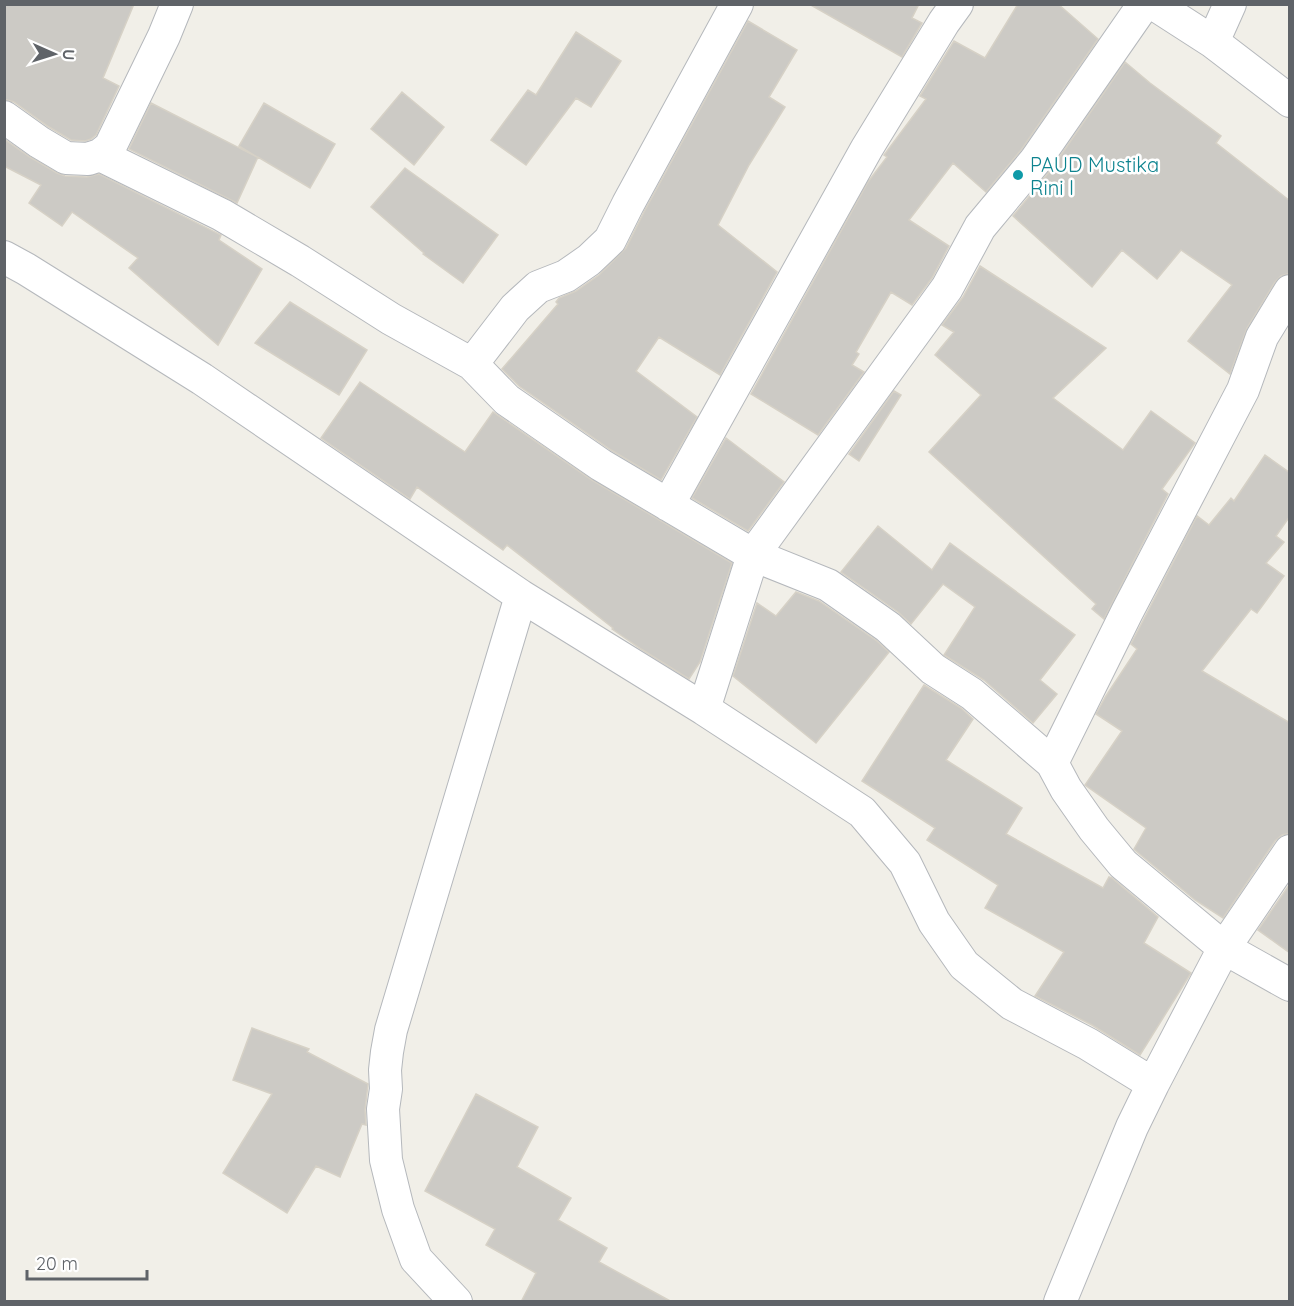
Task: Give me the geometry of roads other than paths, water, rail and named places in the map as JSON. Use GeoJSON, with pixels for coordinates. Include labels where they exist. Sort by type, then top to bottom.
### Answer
{"type":"FeatureCollection","features":[{"type":"Feature","properties":{"kind":"street"},"geometry":{"type":"LineString","coordinates":[[4,117],[66,158],[88,159],[100,155],[110,147],[164,36],[177,4]]}},
{"type":"Feature","properties":{"kind":"street"},"geometry":{"type":"LineString","coordinates":[[472,364],[515,308],[530,294],[538,287],[566,276],[590,260],[610,240],[737,4]]}},
{"type":"Feature","properties":{"kind":"street"},"geometry":{"type":"LineString","coordinates":[[668,505],[867,148],[957,4]]}},
{"type":"Feature","properties":{"kind":"street"},"geometry":{"type":"LineString","coordinates":[[704,709],[753,555],[947,288],[980,227],[1035,161],[1144,4]]}},
{"type":"Feature","properties":{"kind":"street"},"geometry":{"type":"LineString","coordinates":[[1154,4],[1213,42],[1290,101]]}},
{"type":"Feature","properties":{"kind":"street"},"geometry":{"type":"LineString","coordinates":[[1213,42],[1230,4]]}},
{"type":"Feature","properties":{"kind":"street"},"geometry":{"type":"LineString","coordinates":[[100,155],[222,215],[391,319],[472,364],[507,400],[601,465],[668,505],[753,555],[828,585],[888,627],[933,669],[972,694],[1052,763],[1066,789],[1094,829],[1123,864],[1224,948],[1290,985]]}},
{"type":"Feature","properties":{"kind":"street"},"geometry":{"type":"LineString","coordinates":[[4,257],[202,379],[521,596],[704,709],[862,812],[905,863],[934,922],[964,965],[1012,1004],[1088,1044],[1154,1084]]}},
{"type":"Feature","properties":{"kind":"street"},"geometry":{"type":"LineString","coordinates":[[1052,763],[1127,612],[1243,390],[1262,336],[1290,291]]}},
{"type":"Feature","properties":{"kind":"street"},"geometry":{"type":"LineString","coordinates":[[456,1302],[416,1259],[398,1209],[386,1160],[383,1108],[386,1089],[385,1070],[391,1030],[521,596]]}},
{"type":"Feature","properties":{"kind":"street"},"geometry":{"type":"LineString","coordinates":[[1060,1302],[1132,1127],[1224,948],[1290,851]]}},
{"type":"Feature","properties":{"kind":"place","name":"PAUD Mustika Rini I"},"geometry":{"type":"Point","coordinates":[1018,175]}}]}
